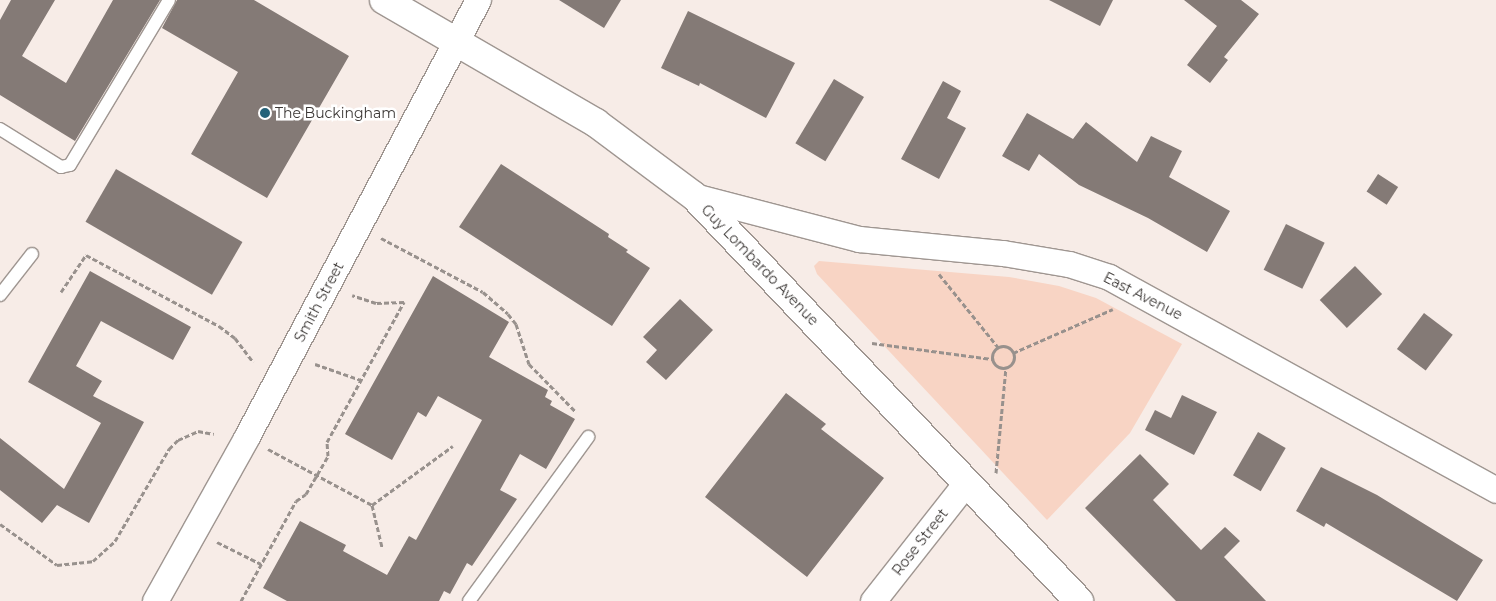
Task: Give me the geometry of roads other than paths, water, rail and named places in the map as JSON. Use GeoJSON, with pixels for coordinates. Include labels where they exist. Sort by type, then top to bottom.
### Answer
{"type":"FeatureCollection","features":[{"type":"Feature","properties":{"kind":"street","name":"Guy Lombardo Avenue"},"geometry":{"type":"LineString","coordinates":[[384,0],[596,123],[694,196],[1079,601]]}},
{"type":"Feature","properties":{"kind":"street","name":"Smith Street"},"geometry":{"type":"LineString","coordinates":[[155,601],[478,0]]}},
{"type":"Feature","properties":{"kind":"street","name":"East Avenue"},"geometry":{"type":"LineString","coordinates":[[694,196],[859,239],[1003,253],[1069,264],[1109,277],[1496,490]]}},
{"type":"Feature","properties":{"kind":"street","name":"Rose Street"},"geometry":{"type":"LineString","coordinates":[[873,601],[966,483]]}},
{"type":"Feature","properties":{"kind":"lane"},"geometry":{"type":"LineString","coordinates":[[0,129],[61,167],[70,165],[169,0]]}},
{"type":"Feature","properties":{"kind":"lane"},"geometry":{"type":"LineString","coordinates":[[0,295],[32,254]]}},
{"type":"Feature","properties":{"kind":"lane"},"geometry":{"type":"LineString","coordinates":[[469,601],[588,437]]}},
{"type":"Feature","properties":{"kind":"place","name":"The Buckingham"},"geometry":{"type":"Point","coordinates":[265,113]}}]}
